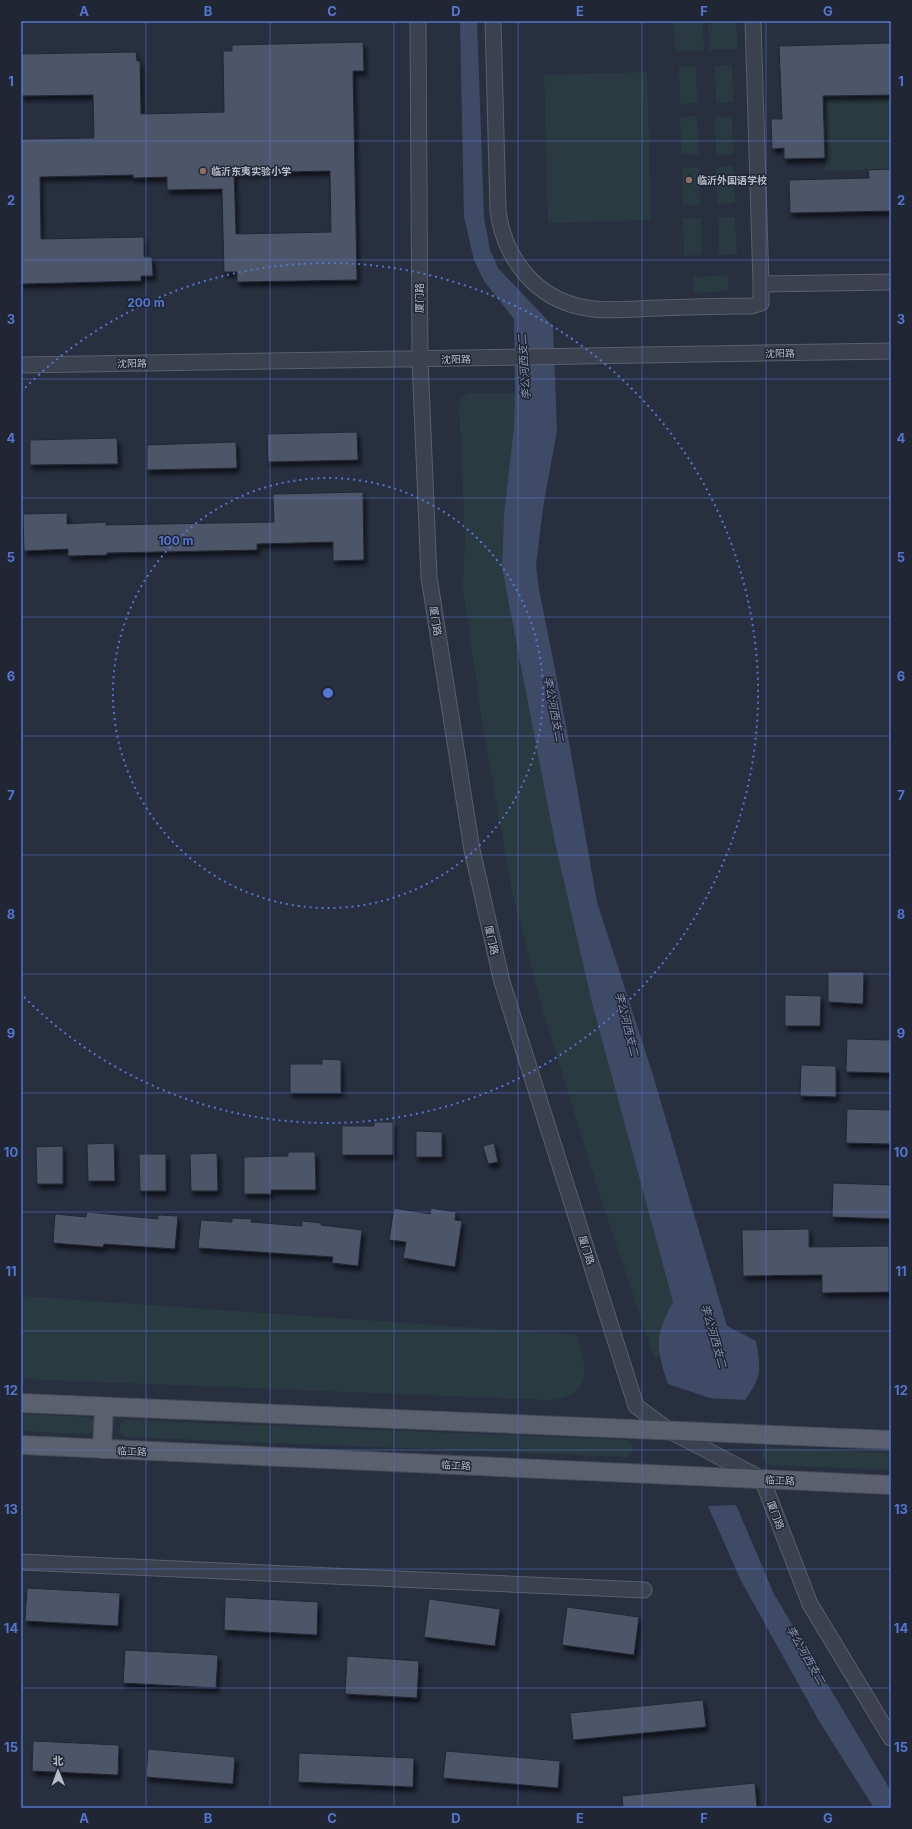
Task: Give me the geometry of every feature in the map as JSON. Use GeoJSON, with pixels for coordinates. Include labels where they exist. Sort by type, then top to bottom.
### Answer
{"type":"FeatureCollection","features":[{"type":"Feature","properties":{"kind":"main road"},"geometry":{"type":"LineString","coordinates":[[21,1403],[891,1440]]}},
{"type":"Feature","properties":{"kind":"main road"},"geometry":{"type":"LineString","coordinates":[[102,1449],[104,1407]]}},
{"type":"Feature","properties":{"kind":"main road","name":"临工路"},"geometry":{"type":"LineString","coordinates":[[21,1445],[891,1486]]}},
{"type":"Feature","properties":{"kind":"street","name":"厦门路"},"geometry":{"type":"LineString","coordinates":[[418,21],[420,359],[429,577],[472,850],[500,974],[636,1406],[670,1431],[762,1480],[810,1604],[891,1738]]}},
{"type":"Feature","properties":{"kind":"street"},"geometry":{"type":"LineString","coordinates":[[493,21],[499,220],[509,250],[518,266],[532,281],[552,296],[573,305],[602,309],[752,306],[761,303],[753,21]]}},
{"type":"Feature","properties":{"kind":"street"},"geometry":{"type":"LineString","coordinates":[[761,284],[891,282]]}},
{"type":"Feature","properties":{"kind":"street","name":"沈阳路"},"geometry":{"type":"LineString","coordinates":[[21,365],[891,351]]}},
{"type":"Feature","properties":{"kind":"street"},"geometry":{"type":"LineString","coordinates":[[21,1562],[644,1590]]}},
{"type":"Feature","properties":{"kind":"shaded area"},"geometry":{"type":"Polygon","coordinates":[[[674,21],[703,21],[704,50],[675,51],[674,21]]]}},
{"type":"Feature","properties":{"kind":"shaded area"},"geometry":{"type":"Polygon","coordinates":[[[708,21],[736,21],[738,49],[709,50],[708,21]]]}},
{"type":"Feature","properties":{"kind":"shaded area"},"geometry":{"type":"Polygon","coordinates":[[[732,65],[733,102],[716,103],[715,66],[732,65]]]}},
{"type":"Feature","properties":{"kind":"shaded area"},"geometry":{"type":"Polygon","coordinates":[[[696,66],[697,103],[680,104],[679,67],[696,66]]]}},
{"type":"Feature","properties":{"kind":"shaded area"},"geometry":{"type":"Polygon","coordinates":[[[647,72],[651,220],[548,223],[544,75],[647,72]]]}},
{"type":"Feature","properties":{"kind":"shaded area"},"geometry":{"type":"Polygon","coordinates":[[[891,95],[891,169],[825,171],[823,96],[891,95]]]}},
{"type":"Feature","properties":{"kind":"shaded area"},"geometry":{"type":"Polygon","coordinates":[[[697,116],[699,154],[681,154],[680,117],[697,116]]]}},
{"type":"Feature","properties":{"kind":"shaded area"},"geometry":{"type":"Polygon","coordinates":[[[715,117],[732,117],[733,154],[716,155],[715,117]]]}},
{"type":"Feature","properties":{"kind":"shaded area"},"geometry":{"type":"Polygon","coordinates":[[[733,166],[735,203],[717,204],[716,167],[733,166]]]}},
{"type":"Feature","properties":{"kind":"shaded area"},"geometry":{"type":"Polygon","coordinates":[[[699,167],[700,205],[683,205],[682,168],[699,167]]]}},
{"type":"Feature","properties":{"kind":"shaded area"},"geometry":{"type":"Polygon","coordinates":[[[718,217],[735,217],[737,254],[719,255],[718,217]]]}},
{"type":"Feature","properties":{"kind":"shaded area"},"geometry":{"type":"Polygon","coordinates":[[[683,218],[701,218],[702,255],[684,256],[683,218]]]}},
{"type":"Feature","properties":{"kind":"shaded area"},"geometry":{"type":"Polygon","coordinates":[[[728,275],[728,291],[694,293],[694,277],[728,275]]]}},
{"type":"Feature","properties":{"kind":"shaded area"},"geometry":{"type":"Polygon","coordinates":[[[467,393],[515,393],[514,426],[504,515],[502,568],[555,843],[593,1007],[673,1302],[662,1328],[659,1356],[654,1357],[598,1190],[543,1011],[512,892],[481,714],[463,590],[465,535],[459,407],[460,400],[467,393]]]}},
{"type":"Feature","properties":{"kind":"shaded area"},"geometry":{"type":"Polygon","coordinates":[[[21,1296],[577,1335],[583,1358],[584,1378],[581,1386],[574,1393],[550,1400],[21,1379],[21,1296]]]}},
{"type":"Feature","properties":{"kind":"shaded area"},"geometry":{"type":"Polygon","coordinates":[[[21,1414],[89,1417],[94,1421],[96,1426],[93,1432],[88,1434],[21,1431],[21,1414]]]}},
{"type":"Feature","properties":{"kind":"shaded area"},"geometry":{"type":"Polygon","coordinates":[[[126,1420],[627,1440],[632,1443],[633,1450],[630,1455],[626,1457],[125,1437],[120,1433],[119,1429],[121,1423],[126,1420]]]}},
{"type":"Feature","properties":{"kind":"shaded area"},"geometry":{"type":"Polygon","coordinates":[[[768,1447],[891,1453],[891,1470],[768,1465],[763,1460],[762,1455],[763,1450],[768,1447]]]}},
{"type":"Feature","properties":{"kind":"water","name":"李公河西支二"},"geometry":{"type":"Polygon","coordinates":[[[460,21],[477,21],[484,218],[490,250],[498,268],[553,326],[557,431],[544,501],[536,564],[539,590],[566,725],[597,902],[652,1072],[727,1326],[756,1341],[759,1359],[759,1372],[755,1385],[745,1400],[710,1398],[668,1384],[659,1352],[660,1334],[673,1302],[593,1007],[555,843],[502,568],[504,515],[514,426],[514,319],[484,281],[474,260],[464,217],[460,21]]]}},
{"type":"Feature","properties":{"kind":"water","name":"李公河西支二"},"geometry":{"type":"Polygon","coordinates":[[[736,1505],[774,1594],[891,1791],[891,1808],[874,1808],[819,1721],[741,1581],[708,1506],[736,1505]]]}},
{"type":"Feature","properties":{"kind":"building"},"geometry":{"type":"Polygon","coordinates":[[[363,42],[364,71],[353,71],[357,280],[237,282],[237,272],[224,272],[222,189],[167,190],[167,177],[133,178],[133,175],[40,177],[41,239],[144,237],[144,257],[152,257],[153,276],[141,276],[141,281],[21,284],[21,139],[94,138],[93,95],[21,96],[21,54],[136,52],[137,61],[140,61],[141,114],[224,112],[223,51],[232,51],[232,45],[363,42]],[[330,171],[234,173],[236,234],[331,232],[330,171]]]}},
{"type":"Feature","properties":{"kind":"building"},"geometry":{"type":"Polygon","coordinates":[[[891,43],[891,95],[823,96],[825,158],[784,159],[784,148],[772,149],[771,119],[782,119],[779,46],[891,43]]]}},
{"type":"Feature","properties":{"kind":"building"},"geometry":{"type":"Polygon","coordinates":[[[891,169],[891,211],[790,213],[789,180],[869,178],[868,170],[891,169]]]}},
{"type":"Feature","properties":{"kind":"building"},"geometry":{"type":"Polygon","coordinates":[[[357,432],[358,460],[268,462],[267,434],[357,432]]]}},
{"type":"Feature","properties":{"kind":"building"},"geometry":{"type":"Polygon","coordinates":[[[117,438],[118,464],[30,465],[30,440],[117,438]]]}},
{"type":"Feature","properties":{"kind":"building"},"geometry":{"type":"Polygon","coordinates":[[[236,442],[237,468],[147,470],[147,445],[236,442]]]}},
{"type":"Feature","properties":{"kind":"building"},"geometry":{"type":"Polygon","coordinates":[[[363,492],[364,560],[333,561],[333,542],[257,544],[257,550],[107,553],[107,555],[68,556],[68,549],[24,551],[23,514],[67,513],[67,524],[106,522],[106,525],[274,522],[273,494],[363,492]]]}},
{"type":"Feature","properties":{"kind":"building"},"geometry":{"type":"Polygon","coordinates":[[[828,972],[864,972],[863,1004],[828,1002],[828,972]]]}},
{"type":"Feature","properties":{"kind":"building"},"geometry":{"type":"Polygon","coordinates":[[[785,995],[821,996],[820,1026],[785,1026],[785,995]]]}},
{"type":"Feature","properties":{"kind":"building"},"geometry":{"type":"Polygon","coordinates":[[[847,1039],[891,1040],[891,1073],[846,1072],[847,1039]]]}},
{"type":"Feature","properties":{"kind":"building"},"geometry":{"type":"Polygon","coordinates":[[[322,1059],[341,1060],[341,1093],[290,1093],[290,1064],[322,1064],[322,1059]]]}},
{"type":"Feature","properties":{"kind":"building"},"geometry":{"type":"Polygon","coordinates":[[[801,1065],[836,1066],[836,1097],[800,1096],[801,1065]]]}},
{"type":"Feature","properties":{"kind":"building"},"geometry":{"type":"Polygon","coordinates":[[[847,1109],[891,1110],[891,1144],[846,1143],[847,1109]]]}},
{"type":"Feature","properties":{"kind":"building"},"geometry":{"type":"Polygon","coordinates":[[[374,1122],[393,1122],[393,1155],[342,1155],[342,1126],[374,1126],[374,1122]]]}},
{"type":"Feature","properties":{"kind":"building"},"geometry":{"type":"Polygon","coordinates":[[[416,1131],[442,1132],[442,1157],[416,1157],[416,1131]]]}},
{"type":"Feature","properties":{"kind":"building"},"geometry":{"type":"Polygon","coordinates":[[[114,1143],[115,1181],[88,1181],[87,1144],[114,1143]]]}},
{"type":"Feature","properties":{"kind":"building"},"geometry":{"type":"Polygon","coordinates":[[[494,1143],[498,1162],[488,1164],[483,1146],[494,1143]]]}},
{"type":"Feature","properties":{"kind":"building"},"geometry":{"type":"Polygon","coordinates":[[[63,1146],[63,1184],[37,1184],[36,1147],[63,1146]]]}},
{"type":"Feature","properties":{"kind":"building"},"geometry":{"type":"Polygon","coordinates":[[[288,1152],[315,1152],[316,1190],[271,1190],[271,1194],[244,1194],[244,1157],[288,1156],[288,1152]]]}},
{"type":"Feature","properties":{"kind":"building"},"geometry":{"type":"Polygon","coordinates":[[[217,1153],[218,1191],[191,1191],[190,1154],[217,1153]]]}},
{"type":"Feature","properties":{"kind":"building"},"geometry":{"type":"Polygon","coordinates":[[[139,1154],[166,1154],[166,1191],[140,1191],[139,1154]]]}},
{"type":"Feature","properties":{"kind":"building"},"geometry":{"type":"Polygon","coordinates":[[[833,1183],[891,1185],[891,1219],[832,1217],[833,1183]]]}},
{"type":"Feature","properties":{"kind":"building"},"geometry":{"type":"Polygon","coordinates":[[[394,1208],[430,1214],[431,1208],[456,1212],[455,1220],[462,1221],[455,1267],[403,1258],[406,1242],[389,1240],[394,1208]]]}},
{"type":"Feature","properties":{"kind":"building"},"geometry":{"type":"Polygon","coordinates":[[[87,1212],[158,1219],[158,1215],[178,1216],[175,1249],[104,1244],[103,1247],[53,1243],[55,1214],[86,1217],[87,1212]]]}},
{"type":"Feature","properties":{"kind":"building"},"geometry":{"type":"Polygon","coordinates":[[[232,1218],[252,1219],[251,1222],[302,1226],[302,1221],[362,1230],[358,1266],[332,1263],[333,1257],[198,1248],[201,1220],[232,1222],[232,1218]]]}},
{"type":"Feature","properties":{"kind":"building"},"geometry":{"type":"Polygon","coordinates":[[[809,1229],[809,1247],[889,1246],[889,1292],[822,1293],[822,1275],[743,1276],[742,1230],[809,1229]]]}},
{"type":"Feature","properties":{"kind":"building"},"geometry":{"type":"Polygon","coordinates":[[[27,1588],[120,1593],[118,1626],[25,1621],[27,1588]]]}},
{"type":"Feature","properties":{"kind":"building"},"geometry":{"type":"Polygon","coordinates":[[[225,1597],[318,1602],[317,1635],[224,1630],[225,1597]]]}},
{"type":"Feature","properties":{"kind":"building"},"geometry":{"type":"Polygon","coordinates":[[[429,1599],[500,1609],[495,1646],[424,1637],[429,1599]]]}},
{"type":"Feature","properties":{"kind":"building"},"geometry":{"type":"Polygon","coordinates":[[[567,1607],[639,1617],[634,1655],[562,1645],[567,1607]]]}},
{"type":"Feature","properties":{"kind":"building"},"geometry":{"type":"Polygon","coordinates":[[[125,1650],[218,1655],[216,1688],[123,1683],[125,1650]]]}},
{"type":"Feature","properties":{"kind":"building"},"geometry":{"type":"Polygon","coordinates":[[[347,1656],[419,1661],[417,1698],[345,1694],[347,1656]]]}},
{"type":"Feature","properties":{"kind":"building"},"geometry":{"type":"Polygon","coordinates":[[[703,1700],[706,1727],[573,1740],[570,1713],[703,1700]]]}},
{"type":"Feature","properties":{"kind":"building"},"geometry":{"type":"Polygon","coordinates":[[[33,1741],[119,1745],[118,1775],[32,1771],[33,1741]]]}},
{"type":"Feature","properties":{"kind":"building"},"geometry":{"type":"Polygon","coordinates":[[[148,1749],[235,1757],[233,1784],[146,1777],[148,1749]]]}},
{"type":"Feature","properties":{"kind":"building"},"geometry":{"type":"Polygon","coordinates":[[[446,1751],[560,1761],[558,1788],[443,1778],[446,1751]]]}},
{"type":"Feature","properties":{"kind":"building"},"geometry":{"type":"Polygon","coordinates":[[[299,1753],[414,1758],[413,1787],[298,1782],[299,1753]]]}},
{"type":"Feature","properties":{"kind":"building"},"geometry":{"type":"Polygon","coordinates":[[[755,1783],[757,1808],[623,1808],[622,1796],[755,1783]]]}},
{"type":"Feature","properties":{"kind":"place","name":"临沂东夷实验小学"},"geometry":{"type":"Point","coordinates":[203,171]}},
{"type":"Feature","properties":{"kind":"place","name":"临沂外国语学校"},"geometry":{"type":"Point","coordinates":[689,180]}}]}
